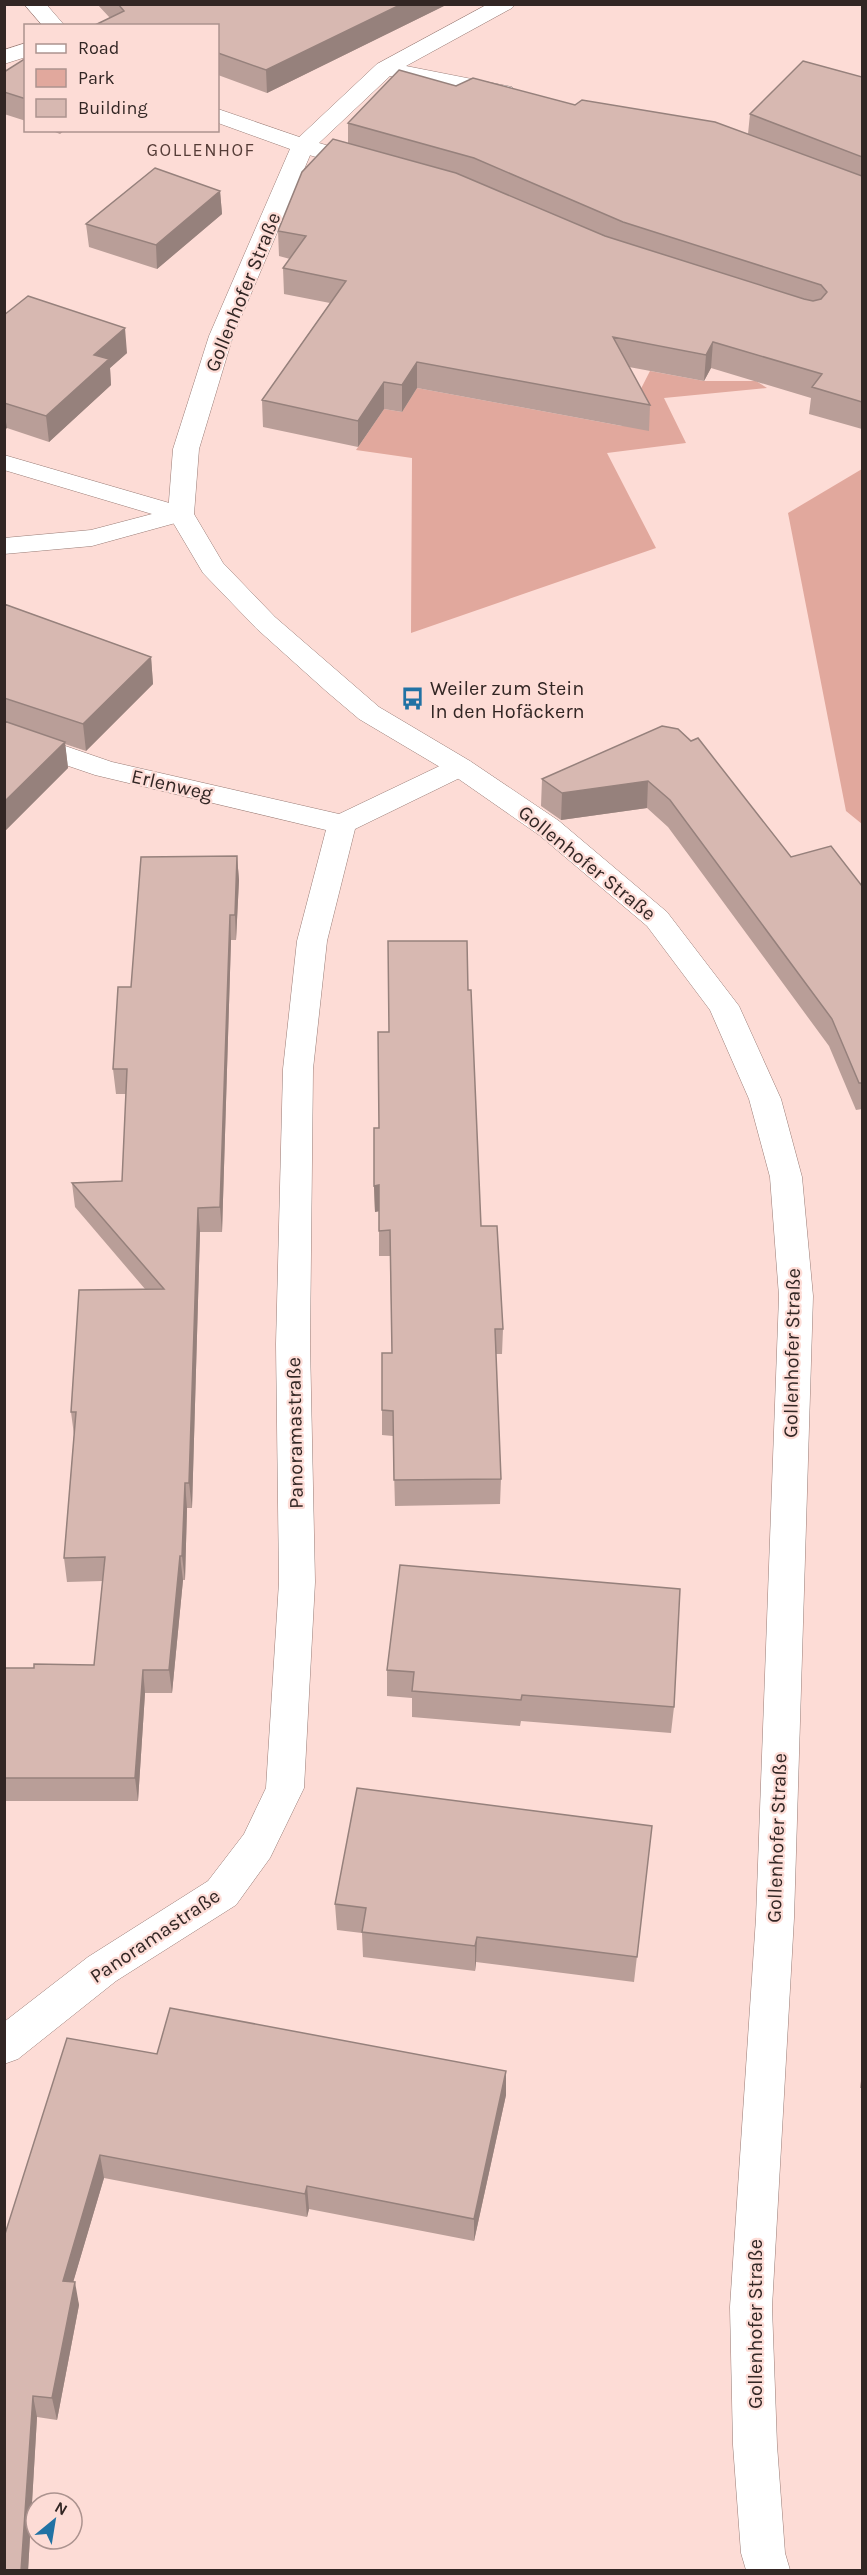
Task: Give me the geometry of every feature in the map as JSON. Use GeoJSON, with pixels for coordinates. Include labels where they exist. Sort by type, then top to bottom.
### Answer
{"type":"FeatureCollection","features":[{"type":"Feature","properties":{"kind":"street"},"geometry":{"type":"LineString","coordinates":[[34,4],[53,24]]}},
{"type":"Feature","properties":{"kind":"street"},"geometry":{"type":"LineString","coordinates":[[303,146],[385,69],[505,4]]}},
{"type":"Feature","properties":{"kind":"street"},"geometry":{"type":"LineString","coordinates":[[4,58],[24,50]]}},
{"type":"Feature","properties":{"kind":"street"},"geometry":{"type":"LineString","coordinates":[[385,69],[523,96]]}},
{"type":"Feature","properties":{"kind":"street"},"geometry":{"type":"LineString","coordinates":[[219,116],[303,146],[384,169]]}},
{"type":"Feature","properties":{"kind":"street","name":"Gollenhofer Straße"},"geometry":{"type":"LineString","coordinates":[[303,146],[221,336],[186,449],[181,514],[212,567],[266,623],[369,713],[460,767],[549,828],[657,919],[724,1006],[765,1099],[786,1177],[796,1308],[775,1918],[751,2307],[755,2445],[763,2553],[768,2571]]}},
{"type":"Feature","properties":{"kind":"street"},"geometry":{"type":"LineString","coordinates":[[4,462],[181,514]]}},
{"type":"Feature","properties":{"kind":"street"},"geometry":{"type":"LineString","coordinates":[[4,546],[92,538],[181,514]]}},
{"type":"Feature","properties":{"kind":"street","name":"Erlenweg"},"geometry":{"type":"LineString","coordinates":[[4,734],[105,770],[342,824]]}},
{"type":"Feature","properties":{"kind":"street"},"geometry":{"type":"LineString","coordinates":[[342,824],[460,767]]}},
{"type":"Feature","properties":{"kind":"street","name":"Panoramastraße"},"geometry":{"type":"LineString","coordinates":[[4,2046],[102,1969],[222,1893],[257,1846],[285,1788],[297,1582],[293,1344],[298,1069],[312,941],[342,824]]}},
{"type":"Feature","properties":{"kind":"green space"},"geometry":{"type":"Polygon","coordinates":[[[650,371],[704,381],[756,381],[767,388],[664,398],[686,443],[607,453],[656,548],[411,633],[412,458],[356,450],[384,409],[402,412],[417,388],[622,426],[650,371]]]}},
{"type":"Feature","properties":{"kind":"green space"},"geometry":{"type":"Polygon","coordinates":[[[862,469],[862,824],[846,811],[788,513],[862,469]]]}},
{"type":"Feature","properties":{"kind":"building"},"geometry":{"type":"Polygon","coordinates":[[[118,4],[402,4],[266,70],[219,53],[219,24],[97,24],[124,11],[118,4]]]}},
{"type":"Feature","properties":{"kind":"building"},"geometry":{"type":"Polygon","coordinates":[[[24,59],[24,98],[4,92],[4,72],[24,59]]]}},
{"type":"Feature","properties":{"kind":"building"},"geometry":{"type":"Polygon","coordinates":[[[803,61],[862,77],[862,157],[750,114],[803,61]]]}},
{"type":"Feature","properties":{"kind":"building"},"geometry":{"type":"Polygon","coordinates":[[[399,70],[456,86],[473,78],[575,105],[582,100],[715,122],[862,176],[862,402],[812,387],[822,374],[713,342],[706,355],[613,337],[650,405],[417,362],[402,385],[384,382],[358,421],[262,400],[346,281],[283,268],[306,236],[278,231],[302,172],[333,139],[456,173],[605,236],[804,299],[813,301],[821,299],[827,292],[821,285],[623,222],[474,158],[348,123],[399,70]]]}},
{"type":"Feature","properties":{"kind":"building"},"geometry":{"type":"Polygon","coordinates":[[[155,168],[220,191],[156,245],[86,224],[155,168]]]}},
{"type":"Feature","properties":{"kind":"building"},"geometry":{"type":"Polygon","coordinates":[[[28,296],[125,328],[94,355],[109,359],[46,416],[4,403],[4,315],[28,296]]]}},
{"type":"Feature","properties":{"kind":"building"},"geometry":{"type":"Polygon","coordinates":[[[4,604],[151,657],[83,724],[4,698],[4,604]]]}},
{"type":"Feature","properties":{"kind":"building"},"geometry":{"type":"Polygon","coordinates":[[[4,721],[65,742],[4,802],[4,721]]]}},
{"type":"Feature","properties":{"kind":"building"},"geometry":{"type":"Polygon","coordinates":[[[662,726],[678,729],[691,741],[698,738],[791,857],[831,846],[862,886],[862,1083],[859,1083],[832,1019],[670,800],[648,781],[562,793],[542,779],[662,726]]]}},
{"type":"Feature","properties":{"kind":"building"},"geometry":{"type":"Polygon","coordinates":[[[237,856],[235,915],[230,915],[220,1207],[198,1208],[189,1483],[185,1483],[182,1556],[180,1556],[169,1670],[143,1670],[135,1778],[4,1778],[4,1668],[34,1668],[34,1664],[94,1665],[105,1557],[64,1558],[76,1412],[71,1412],[79,1290],[164,1289],[72,1183],[122,1181],[127,1069],[113,1069],[118,987],[131,987],[141,857],[237,856]]]}},
{"type":"Feature","properties":{"kind":"building"},"geometry":{"type":"Polygon","coordinates":[[[388,941],[467,941],[481,1226],[497,1226],[503,1329],[495,1329],[501,1479],[394,1480],[393,1411],[382,1410],[382,1353],[392,1353],[390,1230],[379,1231],[379,1185],[374,1186],[374,1128],[379,1128],[378,1032],[389,1032],[388,941]]]}},
{"type":"Feature","properties":{"kind":"building"},"geometry":{"type":"Polygon","coordinates":[[[400,1565],[680,1589],[674,1707],[522,1695],[521,1700],[412,1691],[414,1672],[387,1670],[400,1565]]]}},
{"type":"Feature","properties":{"kind":"building"},"geometry":{"type":"Polygon","coordinates":[[[357,1788],[652,1826],[637,1957],[477,1937],[475,1946],[362,1932],[366,1908],[335,1904],[357,1788]]]}},
{"type":"Feature","properties":{"kind":"building"},"geometry":{"type":"Polygon","coordinates":[[[170,2008],[506,2071],[474,2219],[307,2186],[305,2194],[100,2155],[63,2281],[75,2282],[52,2398],[33,2396],[26,2491],[24,2491],[21,2571],[4,2571],[4,2237],[67,2038],[157,2054],[170,2008]]]}},
{"type":"Feature","properties":{"kind":"place","name":"Weiler zum Stein In den Hofäckern"},"geometry":{"type":"Point","coordinates":[412,699]}},
{"type":"Feature","properties":{"kind":"district","name":"GOLLENHOF"},"geometry":{"type":"Point","coordinates":[201,150]}}]}
